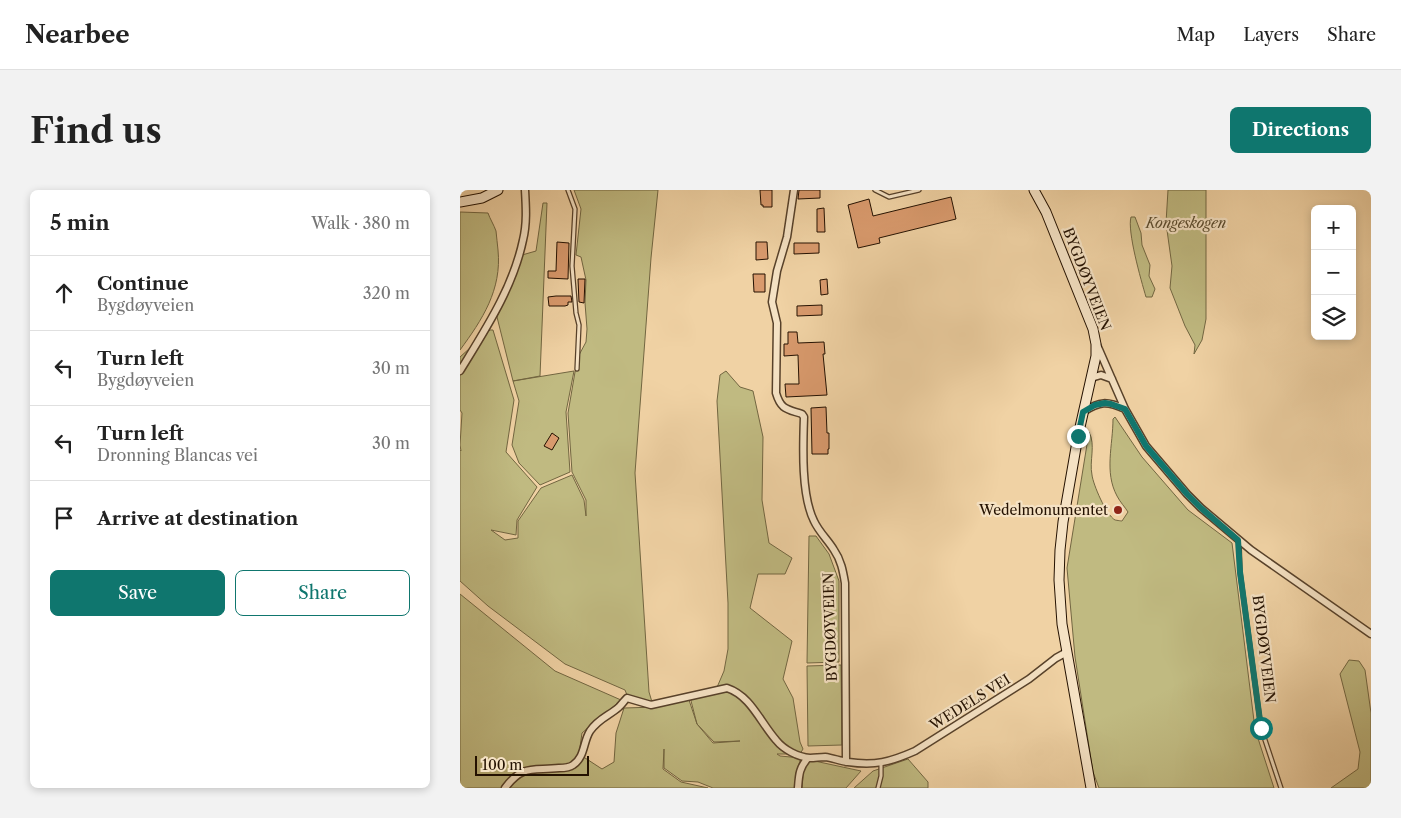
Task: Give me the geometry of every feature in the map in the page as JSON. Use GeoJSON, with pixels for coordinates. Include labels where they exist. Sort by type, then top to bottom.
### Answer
{"type":"FeatureCollection","features":[{"type":"Feature","properties":{"kind":"street"},"geometry":{"type":"LineString","coordinates":[[460,202],[482,198],[498,190]]}},
{"type":"Feature","properties":{"kind":"street"},"geometry":{"type":"LineString","coordinates":[[460,371],[507,288],[523,240],[526,213],[525,190]]}},
{"type":"Feature","properties":{"kind":"street","name":"BYGDØYVEIEN"},"geometry":{"type":"LineString","coordinates":[[794,190],[787,237],[777,271],[772,302],[777,323],[776,394],[783,407],[792,412],[802,414],[804,417],[803,453],[807,504],[814,522],[842,565],[845,583],[846,762]]}},
{"type":"Feature","properties":{"kind":"street","name":"BYGDØYVEIEN"},"geometry":{"type":"LineString","coordinates":[[1034,190],[1041,202],[1093,329],[1096,344],[1125,409],[1146,446],[1187,494],[1238,540],[1371,634]]}},
{"type":"Feature","properties":{"kind":"street"},"geometry":{"type":"LineString","coordinates":[[1090,788],[1060,602],[1059,558],[1083,412],[1096,356],[1096,344]]}},
{"type":"Feature","properties":{"kind":"street"},"geometry":{"type":"LineString","coordinates":[[1091,378],[1101,375],[1112,379]]}},
{"type":"Feature","properties":{"kind":"street"},"geometry":{"type":"LineString","coordinates":[[1083,412],[1095,405],[1105,403],[1125,409]]}},
{"type":"Feature","properties":{"kind":"street","name":"WEDELS VEI"},"geometry":{"type":"LineString","coordinates":[[505,788],[516,774],[531,769],[568,768],[575,764],[582,754],[588,733],[593,726],[604,716],[619,707],[627,698],[651,704],[727,688],[735,691],[747,700],[777,742],[788,751],[808,758],[825,757],[846,762],[881,763],[915,751],[1029,679],[1067,652]]}},
{"type":"Feature","properties":{"kind":"street"},"geometry":{"type":"LineString","coordinates":[[798,788],[802,765],[808,758]]}},
{"type":"Feature","properties":{"kind":"lane"},"geometry":{"type":"LineString","coordinates":[[568,190],[575,209],[572,266],[578,325],[577,369]]}},
{"type":"Feature","properties":{"kind":"lane"},"geometry":{"type":"LineString","coordinates":[[876,190],[889,197],[918,190]]}},
{"type":"Feature","properties":{"kind":"lane","name":"BYGDØYVEIEN"},"geometry":{"type":"LineString","coordinates":[[1238,540],[1240,572],[1261,728],[1281,788]]}},
{"type":"Feature","properties":{"kind":"lane"},"geometry":{"type":"LineString","coordinates":[[878,788],[881,776],[881,763]]}},
{"type":"Feature","properties":{"kind":"green space"},"geometry":{"type":"Polygon","coordinates":[[[574,190],[658,190],[635,473],[649,692],[652,702],[627,695],[625,690],[565,664],[488,606],[460,581],[460,445],[462,413],[460,410],[460,357],[490,330],[493,330],[514,400],[506,452],[537,487],[517,520],[516,535],[491,530],[505,540],[518,538],[518,521],[541,488],[572,475],[584,500],[586,516],[586,500],[572,472],[568,413],[575,372],[579,355],[586,342],[587,329],[586,280],[581,257],[576,255],[581,209],[574,190]]]}},
{"type":"Feature","properties":{"kind":"green space","name":"Kongeskogen"},"geometry":{"type":"Polygon","coordinates":[[[1168,190],[1206,190],[1206,319],[1202,340],[1194,354],[1195,345],[1185,326],[1170,288],[1172,266],[1166,223],[1168,190]]]}},
{"type":"Feature","properties":{"kind":"green space"},"geometry":{"type":"Polygon","coordinates":[[[543,203],[547,203],[540,376],[513,381],[497,317],[522,255],[536,251],[543,203]]]}},
{"type":"Feature","properties":{"kind":"green space"},"geometry":{"type":"Polygon","coordinates":[[[460,212],[488,213],[496,231],[498,265],[494,291],[489,304],[460,350],[460,212]]]}},
{"type":"Feature","properties":{"kind":"green space"},"geometry":{"type":"Polygon","coordinates":[[[1131,217],[1135,217],[1141,233],[1142,245],[1150,265],[1149,276],[1155,289],[1152,297],[1146,297],[1141,279],[1131,233],[1131,217]]]}},
{"type":"Feature","properties":{"kind":"green space"},"geometry":{"type":"Polygon","coordinates":[[[574,371],[566,412],[570,472],[540,485],[519,463],[512,445],[519,401],[513,381],[574,371]]]}},
{"type":"Feature","properties":{"kind":"green space"},"geometry":{"type":"Polygon","coordinates":[[[726,371],[740,387],[753,391],[763,437],[762,500],[769,543],[792,558],[785,574],[758,574],[750,608],[792,641],[783,679],[793,698],[800,742],[803,749],[800,754],[777,754],[801,758],[796,773],[796,788],[713,788],[698,782],[682,781],[664,768],[664,749],[663,769],[681,782],[708,788],[460,788],[460,594],[555,671],[621,700],[582,733],[579,754],[602,769],[614,762],[616,733],[624,708],[657,707],[689,700],[697,724],[690,697],[715,692],[724,671],[728,649],[728,603],[717,401],[720,375],[726,371]],[[697,724],[713,743],[740,741],[714,742],[697,724]]]}},
{"type":"Feature","properties":{"kind":"green space"},"geometry":{"type":"Polygon","coordinates":[[[1115,417],[1142,457],[1188,510],[1232,543],[1255,729],[1274,788],[1099,788],[1093,772],[1075,657],[1067,568],[1089,432],[1092,442],[1092,475],[1100,499],[1111,517],[1115,520],[1122,521],[1128,512],[1117,496],[1111,478],[1110,458],[1113,419],[1115,417]]]}},
{"type":"Feature","properties":{"kind":"green space"},"geometry":{"type":"Polygon","coordinates":[[[809,536],[816,536],[829,554],[839,581],[839,662],[807,663],[809,536]]]}},
{"type":"Feature","properties":{"kind":"green space"},"geometry":{"type":"Polygon","coordinates":[[[1349,660],[1359,661],[1365,670],[1371,713],[1371,788],[1331,788],[1358,769],[1360,752],[1340,674],[1349,660]]]}},
{"type":"Feature","properties":{"kind":"green space"},"geometry":{"type":"Polygon","coordinates":[[[841,665],[842,745],[808,746],[807,666],[841,665]]]}},
{"type":"Feature","properties":{"kind":"green space"},"geometry":{"type":"Polygon","coordinates":[[[908,759],[928,782],[928,788],[854,788],[873,771],[908,759]]]}},
{"type":"Feature","properties":{"kind":"green space"},"geometry":{"type":"Polygon","coordinates":[[[810,760],[861,771],[846,788],[802,788],[804,769],[810,760]]]}},
{"type":"Feature","properties":{"kind":"building"},"geometry":{"type":"Polygon","coordinates":[[[760,190],[772,190],[772,207],[763,207],[761,205],[760,190]]]}},
{"type":"Feature","properties":{"kind":"building"},"geometry":{"type":"Polygon","coordinates":[[[799,190],[820,190],[820,198],[798,199],[799,190]]]}},
{"type":"Feature","properties":{"kind":"building"},"geometry":{"type":"Polygon","coordinates":[[[951,197],[956,219],[879,238],[880,243],[858,248],[848,205],[869,199],[873,216],[951,197]]]}},
{"type":"Feature","properties":{"kind":"building"},"geometry":{"type":"Polygon","coordinates":[[[824,208],[825,232],[817,232],[817,209],[824,208]]]}},
{"type":"Feature","properties":{"kind":"building"},"geometry":{"type":"Polygon","coordinates":[[[557,242],[569,243],[568,279],[548,278],[548,271],[556,271],[557,242]]]}},
{"type":"Feature","properties":{"kind":"building"},"geometry":{"type":"Polygon","coordinates":[[[756,242],[767,242],[768,259],[756,260],[756,242]]]}},
{"type":"Feature","properties":{"kind":"building"},"geometry":{"type":"Polygon","coordinates":[[[794,243],[819,243],[819,253],[794,254],[794,243]]]}},
{"type":"Feature","properties":{"kind":"building"},"geometry":{"type":"Polygon","coordinates":[[[753,274],[765,274],[765,292],[754,292],[753,274]]]}},
{"type":"Feature","properties":{"kind":"building"},"geometry":{"type":"Polygon","coordinates":[[[578,279],[585,279],[584,303],[579,302],[578,279]]]}},
{"type":"Feature","properties":{"kind":"building"},"geometry":{"type":"Polygon","coordinates":[[[827,279],[828,294],[821,295],[820,280],[827,279]]]}},
{"type":"Feature","properties":{"kind":"building"},"geometry":{"type":"Polygon","coordinates":[[[571,296],[572,302],[568,302],[568,305],[565,306],[549,306],[548,297],[571,296]]]}},
{"type":"Feature","properties":{"kind":"building"},"geometry":{"type":"Polygon","coordinates":[[[822,305],[822,315],[797,316],[797,306],[822,305]]]}},
{"type":"Feature","properties":{"kind":"building"},"geometry":{"type":"Polygon","coordinates":[[[788,332],[797,332],[798,343],[824,342],[825,354],[823,354],[827,395],[786,397],[785,384],[799,384],[798,355],[784,356],[784,344],[788,344],[788,332]]]}},
{"type":"Feature","properties":{"kind":"building"},"geometry":{"type":"Polygon","coordinates":[[[826,407],[827,433],[829,433],[828,454],[812,454],[811,408],[826,407]]]}},
{"type":"Feature","properties":{"kind":"building"},"geometry":{"type":"Polygon","coordinates":[[[552,433],[559,438],[552,450],[544,446],[552,433]]]}},
{"type":"Feature","properties":{"kind":"place","name":"Wedelmonumentet"},"geometry":{"type":"Point","coordinates":[1118,510]}},
{"type":"Feature","properties":{"kind":"route"},"geometry":{"type":"LineString","coordinates":[[1078,436],[1083,412],[1091,407],[1105,403],[1125,409],[1146,446],[1187,494],[1238,540],[1240,572],[1261,728]]}}]}
